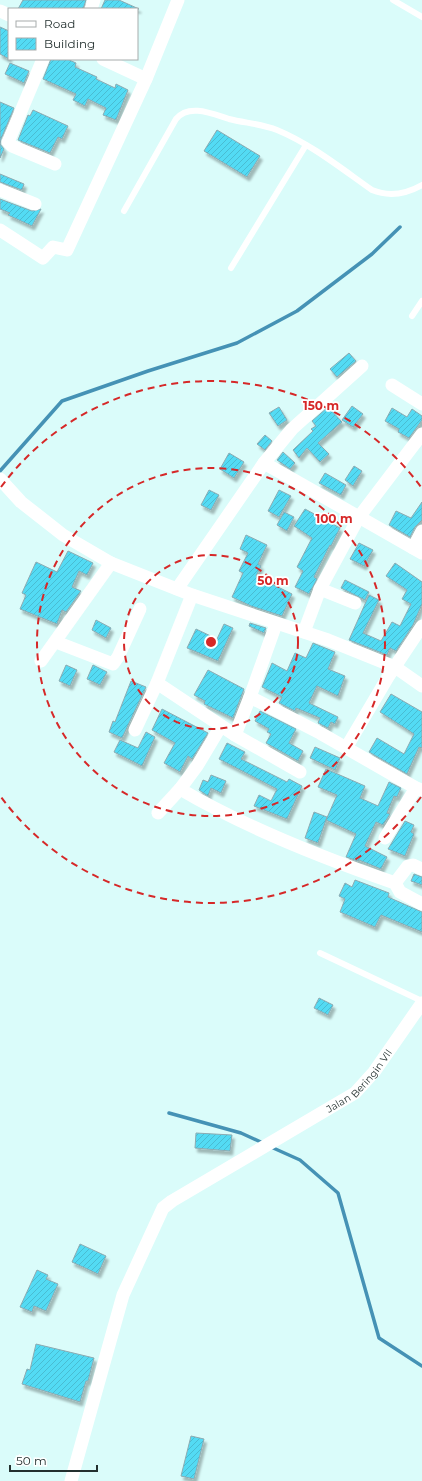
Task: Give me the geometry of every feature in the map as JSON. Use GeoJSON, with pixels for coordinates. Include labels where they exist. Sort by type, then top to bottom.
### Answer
{"type":"FeatureCollection","features":[{"type":"Feature","properties":{"kind":"street"},"geometry":{"type":"LineString","coordinates":[[0,230],[43,258],[53,246],[67,250],[146,79],[176,0]]}},
{"type":"Feature","properties":{"kind":"street"},"geometry":{"type":"LineString","coordinates":[[43,60],[8,142],[12,146],[56,164]]}},
{"type":"Feature","properties":{"kind":"street"},"geometry":{"type":"LineString","coordinates":[[105,60],[146,79]]}},
{"type":"Feature","properties":{"kind":"street"},"geometry":{"type":"LineString","coordinates":[[0,190],[36,204]]}},
{"type":"Feature","properties":{"kind":"street"},"geometry":{"type":"LineString","coordinates":[[177,589],[264,463],[292,429],[362,366]]}},
{"type":"Feature","properties":{"kind":"street"},"geometry":{"type":"LineString","coordinates":[[392,385],[422,404]]}},
{"type":"Feature","properties":{"kind":"street"},"geometry":{"type":"LineString","coordinates":[[304,632],[320,589],[359,517],[422,434]]}},
{"type":"Feature","properties":{"kind":"street"},"geometry":{"type":"LineString","coordinates":[[264,463],[418,550],[422,531]]}},
{"type":"Feature","properties":{"kind":"street"},"geometry":{"type":"LineString","coordinates":[[0,479],[21,502],[63,535],[111,563],[275,629],[304,632],[422,686]]}},
{"type":"Feature","properties":{"kind":"street"},"geometry":{"type":"LineString","coordinates":[[41,661],[111,563]]}},
{"type":"Feature","properties":{"kind":"street"},"geometry":{"type":"LineString","coordinates":[[320,589],[355,603]]}},
{"type":"Feature","properties":{"kind":"street"},"geometry":{"type":"LineString","coordinates":[[135,730],[157,683],[192,595]]}},
{"type":"Feature","properties":{"kind":"street"},"geometry":{"type":"LineString","coordinates":[[56,642],[113,664],[118,657],[140,609]]}},
{"type":"Feature","properties":{"kind":"street"},"geometry":{"type":"LineString","coordinates":[[346,748],[422,626]]}},
{"type":"Feature","properties":{"kind":"street"},"geometry":{"type":"LineString","coordinates":[[235,735],[275,629]]}},
{"type":"Feature","properties":{"kind":"street"},"geometry":{"type":"LineString","coordinates":[[157,683],[235,735],[300,772]]}},
{"type":"Feature","properties":{"kind":"street"},"geometry":{"type":"LineString","coordinates":[[250,697],[419,789],[385,838]]}},
{"type":"Feature","properties":{"kind":"street"},"geometry":{"type":"LineString","coordinates":[[158,813],[180,789],[197,766],[221,726]]}},
{"type":"Feature","properties":{"kind":"street"},"geometry":{"type":"LineString","coordinates":[[180,789],[208,806],[284,839],[395,883],[400,892],[422,904]]}},
{"type":"Feature","properties":{"kind":"street"},"geometry":{"type":"LineString","coordinates":[[395,883],[408,866],[413,865],[422,869]]}},
{"type":"Feature","properties":{"kind":"street","name":"Jalan Beringin VII"},"geometry":{"type":"LineString","coordinates":[[71,1481],[123,1295],[160,1213],[172,1201],[346,1099],[361,1087],[398,1039],[422,1002]]}},
{"type":"Feature","properties":{"kind":"lane"},"geometry":{"type":"LineString","coordinates":[[393,0],[422,17]]}},
{"type":"Feature","properties":{"kind":"lane"},"geometry":{"type":"LineString","coordinates":[[124,211],[176,119],[184,112],[194,110],[276,130],[306,145],[372,190],[381,194],[399,194],[422,185]]}},
{"type":"Feature","properties":{"kind":"lane"},"geometry":{"type":"LineString","coordinates":[[231,268],[306,145]]}},
{"type":"Feature","properties":{"kind":"lane"},"geometry":{"type":"LineString","coordinates":[[412,316],[422,301]]}},
{"type":"Feature","properties":{"kind":"lane"},"geometry":{"type":"LineString","coordinates":[[320,953],[422,1002]]}},
{"type":"Feature","properties":{"kind":"building"},"geometry":{"type":"Polygon","coordinates":[[[23,0],[86,0],[83,8],[19,8],[23,0]]]}},
{"type":"Feature","properties":{"kind":"building"},"geometry":{"type":"Polygon","coordinates":[[[105,0],[119,0],[137,8],[101,8],[105,0]]]}},
{"type":"Feature","properties":{"kind":"building"},"geometry":{"type":"Polygon","coordinates":[[[0,27],[8,31],[8,58],[0,54],[0,27]]]}},
{"type":"Feature","properties":{"kind":"building"},"geometry":{"type":"Polygon","coordinates":[[[51,60],[69,60],[76,63],[75,67],[97,77],[96,79],[115,88],[116,84],[128,90],[116,120],[103,115],[106,108],[88,99],[85,106],[73,100],[76,94],[43,79],[51,60]]]}},
{"type":"Feature","properties":{"kind":"building"},"geometry":{"type":"Polygon","coordinates":[[[10,63],[29,71],[24,83],[5,74],[10,63]]]}},
{"type":"Feature","properties":{"kind":"building"},"geometry":{"type":"Polygon","coordinates":[[[0,102],[14,108],[0,144],[0,102]]]}},
{"type":"Feature","properties":{"kind":"building"},"geometry":{"type":"Polygon","coordinates":[[[33,110],[68,126],[62,139],[58,137],[50,153],[18,140],[28,115],[30,116],[33,110]]]}},
{"type":"Feature","properties":{"kind":"building"},"geometry":{"type":"Polygon","coordinates":[[[217,130],[260,156],[247,177],[204,151],[217,130]]]}},
{"type":"Feature","properties":{"kind":"building"},"geometry":{"type":"Polygon","coordinates":[[[0,144],[4,149],[0,158],[0,144]]]}},
{"type":"Feature","properties":{"kind":"building"},"geometry":{"type":"Polygon","coordinates":[[[0,174],[24,184],[22,190],[0,182],[0,174]]]}},
{"type":"Feature","properties":{"kind":"building"},"geometry":{"type":"Polygon","coordinates":[[[0,199],[32,211],[41,209],[32,226],[8,215],[10,213],[0,209],[0,199]]]}},
{"type":"Feature","properties":{"kind":"building"},"geometry":{"type":"Polygon","coordinates":[[[349,353],[356,361],[337,377],[330,369],[349,353]]]}},
{"type":"Feature","properties":{"kind":"building"},"geometry":{"type":"Polygon","coordinates":[[[352,406],[363,414],[353,427],[342,420],[352,406]]]}},
{"type":"Feature","properties":{"kind":"building"},"geometry":{"type":"Polygon","coordinates":[[[279,407],[287,420],[278,426],[269,413],[279,407]]]}},
{"type":"Feature","properties":{"kind":"building"},"geometry":{"type":"Polygon","coordinates":[[[328,407],[342,422],[318,443],[329,454],[320,462],[307,448],[299,458],[293,450],[313,431],[311,429],[316,426],[312,421],[328,407]]]}},
{"type":"Feature","properties":{"kind":"building"},"geometry":{"type":"Polygon","coordinates":[[[392,408],[407,417],[412,409],[422,416],[422,420],[409,438],[398,432],[399,429],[385,421],[392,408]]]}},
{"type":"Feature","properties":{"kind":"building"},"geometry":{"type":"Polygon","coordinates":[[[265,435],[272,441],[265,450],[257,444],[265,435]]]}},
{"type":"Feature","properties":{"kind":"building"},"geometry":{"type":"Polygon","coordinates":[[[283,452],[295,463],[290,469],[277,460],[283,452]]]}},
{"type":"Feature","properties":{"kind":"building"},"geometry":{"type":"Polygon","coordinates":[[[229,453],[244,462],[234,478],[220,469],[229,453]]]}},
{"type":"Feature","properties":{"kind":"building"},"geometry":{"type":"Polygon","coordinates":[[[354,466],[362,471],[353,486],[345,480],[354,466]]]}},
{"type":"Feature","properties":{"kind":"building"},"geometry":{"type":"Polygon","coordinates":[[[325,473],[346,485],[341,495],[319,483],[325,473]]]}},
{"type":"Feature","properties":{"kind":"building"},"geometry":{"type":"Polygon","coordinates":[[[209,490],[219,495],[211,510],[201,505],[209,490]]]}},
{"type":"Feature","properties":{"kind":"building"},"geometry":{"type":"Polygon","coordinates":[[[279,490],[291,496],[279,517],[268,511],[279,490]]]}},
{"type":"Feature","properties":{"kind":"building"},"geometry":{"type":"Polygon","coordinates":[[[422,502],[422,520],[415,527],[410,537],[389,525],[396,511],[411,518],[422,502]]]}},
{"type":"Feature","properties":{"kind":"building"},"geometry":{"type":"Polygon","coordinates":[[[305,509],[340,528],[314,577],[317,579],[309,594],[295,587],[303,571],[297,567],[312,538],[294,526],[305,509]]]}},
{"type":"Feature","properties":{"kind":"building"},"geometry":{"type":"Polygon","coordinates":[[[284,512],[294,517],[287,531],[277,525],[284,512]]]}},
{"type":"Feature","properties":{"kind":"building"},"geometry":{"type":"Polygon","coordinates":[[[246,535],[267,545],[258,564],[261,566],[256,576],[292,594],[282,616],[251,606],[232,597],[243,573],[239,571],[248,553],[240,549],[246,535]]]}},
{"type":"Feature","properties":{"kind":"building"},"geometry":{"type":"Polygon","coordinates":[[[359,543],[373,550],[364,566],[350,559],[359,543]]]}},
{"type":"Feature","properties":{"kind":"building"},"geometry":{"type":"Polygon","coordinates":[[[68,551],[93,563],[87,575],[79,571],[72,587],[81,591],[66,612],[62,610],[57,624],[20,609],[26,595],[22,593],[36,562],[57,572],[68,551]]]}},
{"type":"Feature","properties":{"kind":"building"},"geometry":{"type":"Polygon","coordinates":[[[395,563],[422,582],[422,604],[413,625],[396,651],[390,648],[387,655],[349,640],[369,595],[379,600],[363,633],[381,641],[392,622],[400,626],[411,604],[402,599],[407,590],[386,576],[395,563]]]}},
{"type":"Feature","properties":{"kind":"building"},"geometry":{"type":"Polygon","coordinates":[[[345,580],[369,592],[365,600],[341,588],[345,580]]]}},
{"type":"Feature","properties":{"kind":"building"},"geometry":{"type":"Polygon","coordinates":[[[96,620],[111,628],[106,638],[92,630],[96,620]]]}},
{"type":"Feature","properties":{"kind":"building"},"geometry":{"type":"Polygon","coordinates":[[[250,623],[266,628],[264,633],[249,626],[250,623]]]}},
{"type":"Feature","properties":{"kind":"building"},"geometry":{"type":"Polygon","coordinates":[[[224,624],[233,628],[218,661],[187,648],[196,629],[217,639],[224,624]]]}},
{"type":"Feature","properties":{"kind":"building"},"geometry":{"type":"Polygon","coordinates":[[[313,643],[335,652],[328,669],[345,676],[338,696],[317,686],[309,703],[338,717],[335,724],[331,722],[328,728],[318,723],[320,718],[296,708],[295,711],[279,703],[282,697],[262,687],[272,663],[287,671],[295,653],[306,658],[313,643]]]}},
{"type":"Feature","properties":{"kind":"building"},"geometry":{"type":"Polygon","coordinates":[[[66,665],[77,670],[70,686],[59,681],[66,665]]]}},
{"type":"Feature","properties":{"kind":"building"},"geometry":{"type":"Polygon","coordinates":[[[93,665],[107,672],[100,685],[87,679],[93,665]]]}},
{"type":"Feature","properties":{"kind":"building"},"geometry":{"type":"Polygon","coordinates":[[[208,670],[244,689],[233,718],[204,704],[205,701],[194,695],[208,670]]]}},
{"type":"Feature","properties":{"kind":"building"},"geometry":{"type":"Polygon","coordinates":[[[131,681],[146,687],[122,738],[109,732],[113,721],[115,722],[131,681]]]}},
{"type":"Feature","properties":{"kind":"building"},"geometry":{"type":"Polygon","coordinates":[[[391,694],[422,712],[422,748],[419,747],[407,774],[369,752],[377,738],[404,754],[414,734],[380,712],[391,694]]]}},
{"type":"Feature","properties":{"kind":"building"},"geometry":{"type":"Polygon","coordinates":[[[162,709],[208,733],[192,759],[188,756],[180,772],[164,763],[175,743],[152,730],[162,709]]]}},
{"type":"Feature","properties":{"kind":"building"},"geometry":{"type":"Polygon","coordinates":[[[260,711],[296,729],[289,743],[303,751],[298,761],[266,743],[271,734],[267,732],[269,729],[255,721],[260,711]]]}},
{"type":"Feature","properties":{"kind":"building"},"geometry":{"type":"Polygon","coordinates":[[[146,732],[155,737],[142,766],[114,752],[120,740],[138,748],[146,732]]]}},
{"type":"Feature","properties":{"kind":"building"},"geometry":{"type":"Polygon","coordinates":[[[227,743],[245,752],[241,759],[287,782],[289,779],[302,786],[287,819],[254,806],[259,795],[271,801],[277,789],[219,759],[227,743]]]}},
{"type":"Feature","properties":{"kind":"building"},"geometry":{"type":"Polygon","coordinates":[[[315,747],[340,758],[335,770],[310,758],[315,747]]]}},
{"type":"Feature","properties":{"kind":"building"},"geometry":{"type":"Polygon","coordinates":[[[326,769],[365,786],[360,798],[378,806],[389,782],[401,788],[397,797],[394,796],[387,813],[390,814],[383,825],[376,822],[365,846],[387,857],[381,869],[359,860],[346,857],[356,834],[326,820],[337,795],[318,787],[326,769]]]}},
{"type":"Feature","properties":{"kind":"building"},"geometry":{"type":"Polygon","coordinates":[[[211,775],[226,781],[221,793],[211,788],[208,796],[199,790],[203,780],[208,782],[211,775]]]}},
{"type":"Feature","properties":{"kind":"building"},"geometry":{"type":"Polygon","coordinates":[[[314,812],[327,817],[318,843],[305,838],[314,812]]]}},
{"type":"Feature","properties":{"kind":"building"},"geometry":{"type":"Polygon","coordinates":[[[405,821],[414,825],[411,832],[414,834],[405,856],[388,849],[405,821]]]}},
{"type":"Feature","properties":{"kind":"building"},"geometry":{"type":"Polygon","coordinates":[[[414,874],[422,877],[422,885],[411,881],[414,874]]]}},
{"type":"Feature","properties":{"kind":"building"},"geometry":{"type":"Polygon","coordinates":[[[355,880],[389,893],[388,897],[422,912],[422,932],[381,915],[375,927],[340,912],[345,899],[339,896],[345,883],[352,887],[355,880]]]}},
{"type":"Feature","properties":{"kind":"building"},"geometry":{"type":"Polygon","coordinates":[[[319,998],[333,1005],[328,1015],[314,1008],[319,998]]]}},
{"type":"Feature","properties":{"kind":"building"},"geometry":{"type":"Polygon","coordinates":[[[196,1133],[232,1135],[230,1151],[195,1148],[196,1133]]]}},
{"type":"Feature","properties":{"kind":"building"},"geometry":{"type":"Polygon","coordinates":[[[80,1244],[106,1256],[98,1274],[72,1262],[80,1244]]]}},
{"type":"Feature","properties":{"kind":"building"},"geometry":{"type":"Polygon","coordinates":[[[37,1270],[48,1275],[46,1279],[58,1284],[46,1311],[34,1306],[32,1312],[20,1307],[37,1270]]]}},
{"type":"Feature","properties":{"kind":"building"},"geometry":{"type":"Polygon","coordinates":[[[36,1344],[94,1358],[88,1381],[86,1381],[80,1402],[22,1384],[27,1369],[30,1370],[36,1344]]]}},
{"type":"Feature","properties":{"kind":"building"},"geometry":{"type":"Polygon","coordinates":[[[191,1436],[204,1439],[194,1479],[181,1476],[191,1436]]]}},
{"type":"Feature","properties":{"kind":"waterway"},"geometry":{"type":"LineString","coordinates":[[0,471],[62,401],[148,371],[237,343],[297,311],[372,254],[400,227]]}},
{"type":"Feature","properties":{"kind":"waterway"},"geometry":{"type":"LineString","coordinates":[[169,1113],[241,1133],[263,1143]]}},
{"type":"Feature","properties":{"kind":"waterway"},"geometry":{"type":"LineString","coordinates":[[271,1147],[300,1160],[338,1193],[379,1338],[422,1366]]}}]}
